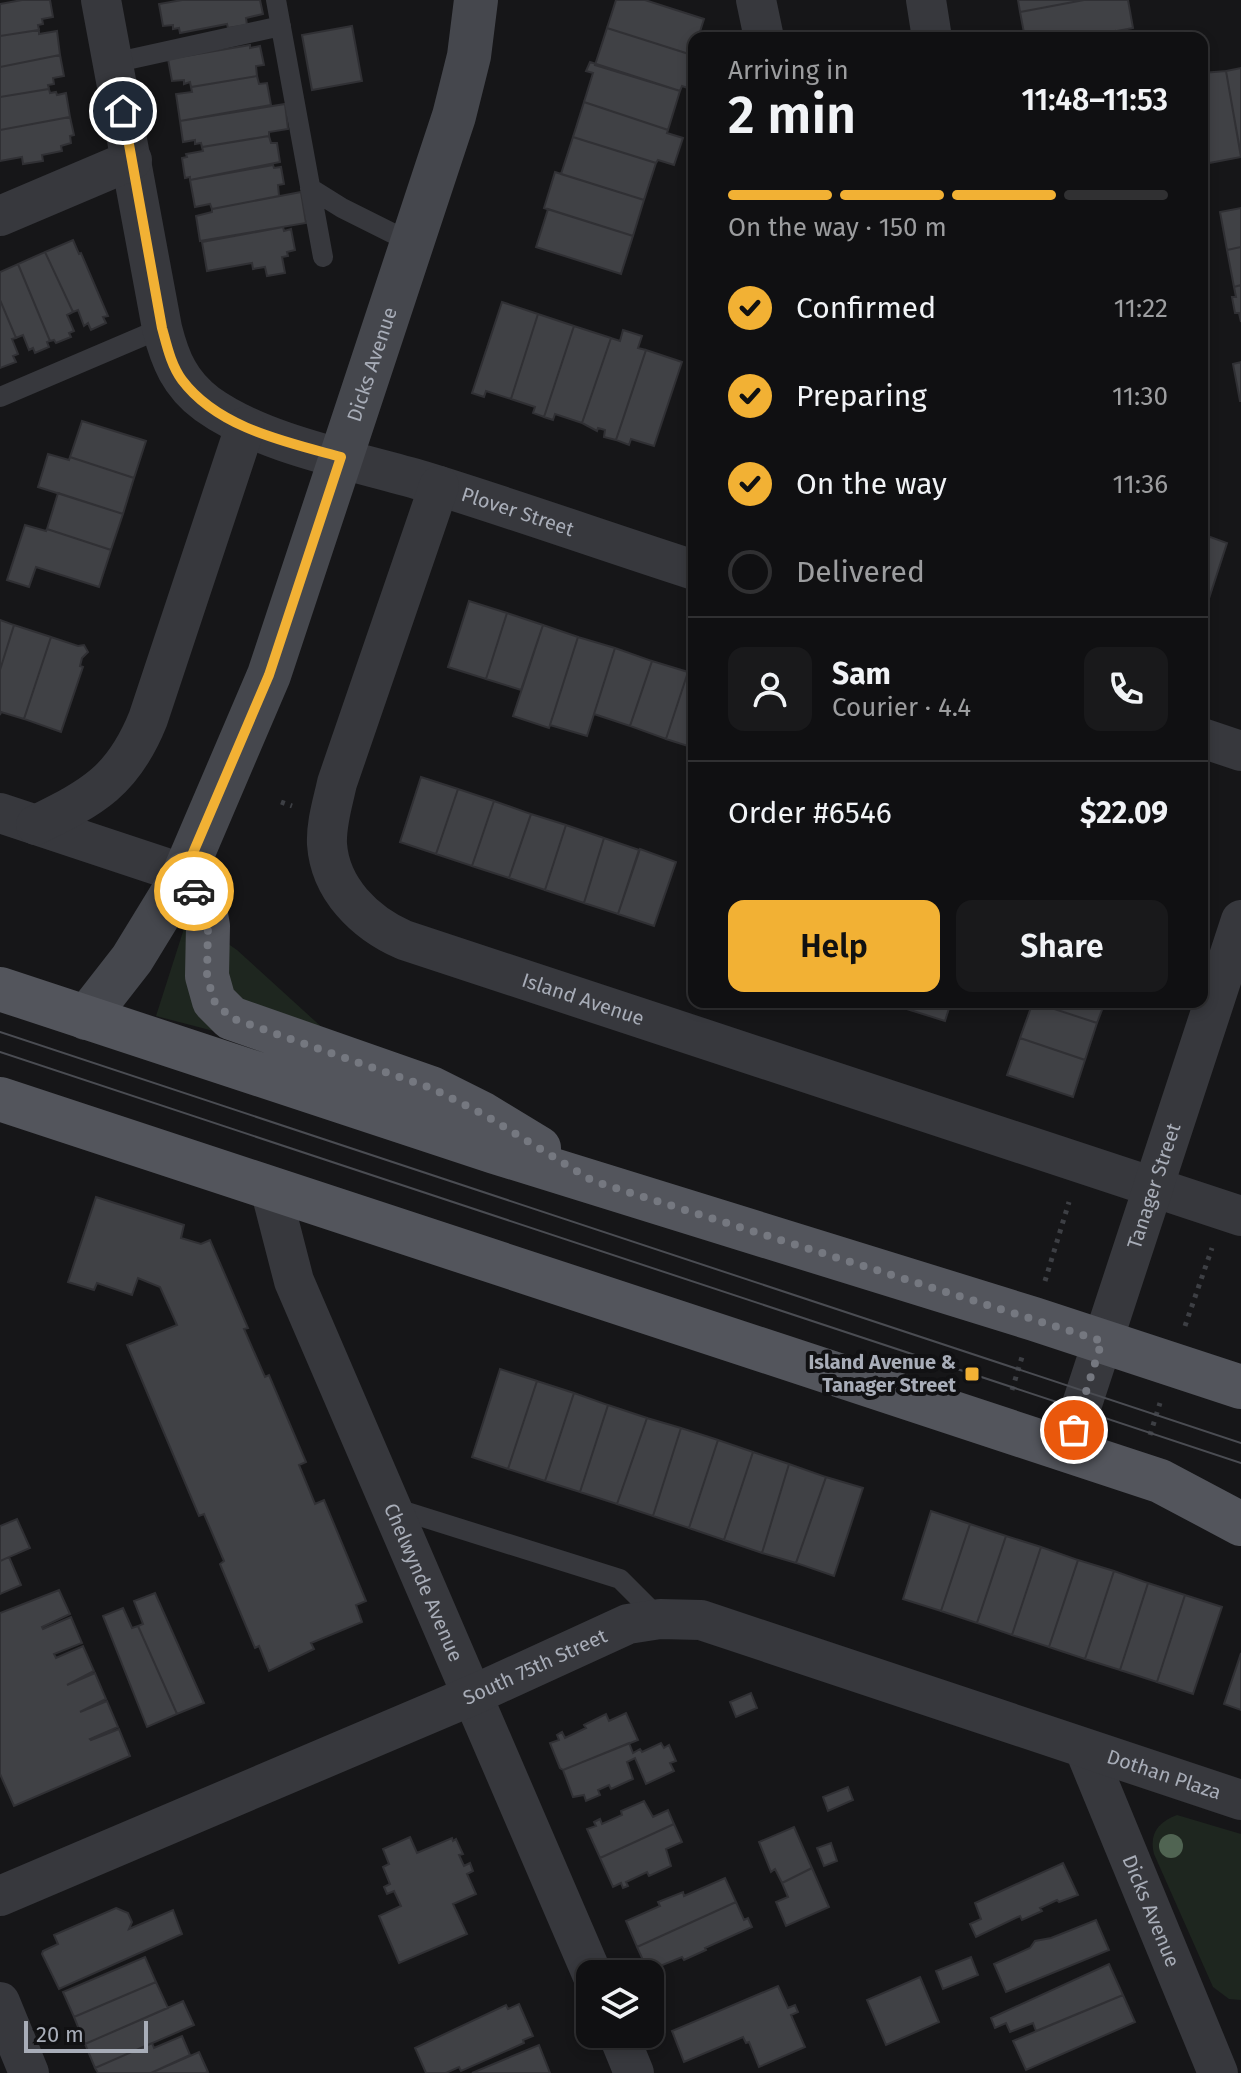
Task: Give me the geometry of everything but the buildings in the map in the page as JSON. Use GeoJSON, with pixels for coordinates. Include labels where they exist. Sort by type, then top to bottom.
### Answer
{"type":"FeatureCollection","features":[{"type":"Feature","properties":{"kind":"main road"},"geometry":{"type":"LineString","coordinates":[[184,874],[205,909],[208,926],[207,976],[214,1001],[231,1018],[431,1088],[483,1114],[593,1181]]}},
{"type":"Feature","properties":{"kind":"main road"},"geometry":{"type":"LineString","coordinates":[[0,989],[495,1152],[1241,1387]]}},
{"type":"Feature","properties":{"kind":"main road"},"geometry":{"type":"LineString","coordinates":[[0,1099],[1160,1481],[1241,1524]]}},
{"type":"Feature","properties":{"kind":"street"},"geometry":{"type":"LineString","coordinates":[[101,0],[162,328],[172,363],[181,379],[207,404],[245,427],[275,439],[341,457]]}},
{"type":"Feature","properties":{"kind":"street","name":"Dicks Avenue"},"geometry":{"type":"LineString","coordinates":[[86,1018],[132,959],[184,874],[269,675],[462,87],[476,0]]}},
{"type":"Feature","properties":{"kind":"street"},"geometry":{"type":"LineString","coordinates":[[756,0],[763,32]]}},
{"type":"Feature","properties":{"kind":"street"},"geometry":{"type":"LineString","coordinates":[[926,0],[931,32]]}},
{"type":"Feature","properties":{"kind":"street"},"geometry":{"type":"LineString","coordinates":[[0,216],[132,160]]}},
{"type":"Feature","properties":{"kind":"street"},"geometry":{"type":"LineString","coordinates":[[18,819],[77,805],[118,773],[132,755],[148,719],[245,427]]}},
{"type":"Feature","properties":{"kind":"street","name":"Plover Street"},"geometry":{"type":"LineString","coordinates":[[341,457],[688,568]]}},
{"type":"Feature","properties":{"kind":"street","name":"Island Avenue"},"geometry":{"type":"LineString","coordinates":[[439,486],[337,783],[329,821],[327,843],[330,863],[337,880],[359,911],[387,933],[404,940],[1152,1186],[1228,1228]]}},
{"type":"Feature","properties":{"kind":"street"},"geometry":{"type":"LineString","coordinates":[[1208,740],[1241,751]]}},
{"type":"Feature","properties":{"kind":"street"},"geometry":{"type":"LineString","coordinates":[[18,819],[184,874]]}},
{"type":"Feature","properties":{"kind":"street","name":"Tanager Street"},"geometry":{"type":"LineString","coordinates":[[1067,1450],[1241,920]]}},
{"type":"Feature","properties":{"kind":"street","name":"Chelwynde Avenue"},"geometry":{"type":"LineString","coordinates":[[270,1188],[294,1281],[586,1960]]}},
{"type":"Feature","properties":{"kind":"street","name":"South 75th Street"},"geometry":{"type":"LineString","coordinates":[[0,1896],[473,1695],[628,1624],[660,1619],[701,1620],[1085,1750]]}},
{"type":"Feature","properties":{"kind":"street","name":"Dicks Avenue"},"geometry":{"type":"LineString","coordinates":[[1085,1750],[1223,2054]]}},
{"type":"Feature","properties":{"kind":"street","name":"Dothan Plaza"},"geometry":{"type":"LineString","coordinates":[[1085,1750],[1241,1800]]}},
{"type":"Feature","properties":{"kind":"street"},"geometry":{"type":"LineString","coordinates":[[0,2002],[29,2073]]}},
{"type":"Feature","properties":{"kind":"street"},"geometry":{"type":"LineString","coordinates":[[624,2048],[634,2073]]}},
{"type":"Feature","properties":{"kind":"lane"},"geometry":{"type":"LineString","coordinates":[[276,0],[323,257]]}},
{"type":"Feature","properties":{"kind":"lane"},"geometry":{"type":"LineString","coordinates":[[113,63],[281,26]]}},
{"type":"Feature","properties":{"kind":"lane"},"geometry":{"type":"LineString","coordinates":[[310,188],[342,208],[412,243]]}},
{"type":"Feature","properties":{"kind":"lane"},"geometry":{"type":"LineString","coordinates":[[0,397],[162,328]]}},
{"type":"Feature","properties":{"kind":"lane"},"geometry":{"type":"LineString","coordinates":[[391,1507],[620,1579],[660,1619]]}},
{"type":"Feature","properties":{"kind":"path"},"geometry":{"type":"LineString","coordinates":[[1044,1286],[1072,1194]]}},
{"type":"Feature","properties":{"kind":"path"},"geometry":{"type":"LineString","coordinates":[[1184,1329],[1228,1228]]}},
{"type":"Feature","properties":{"kind":"path"},"geometry":{"type":"LineString","coordinates":[[1010,1397],[1024,1353]]}},
{"type":"Feature","properties":{"kind":"path"},"geometry":{"type":"LineString","coordinates":[[1148,1442],[1162,1398]]}},
{"type":"Feature","properties":{"kind":"shaded area"},"geometry":{"type":"Polygon","coordinates":[[[188,916],[237,950],[371,1072],[156,1016],[188,916]]]}},
{"type":"Feature","properties":{"kind":"shaded area"},"geometry":{"type":"Polygon","coordinates":[[[1177,1815],[1241,1834],[1241,2000],[1229,1999],[1213,1987],[1154,1854],[1156,1830],[1177,1815]]]}},
{"type":"Feature","properties":{"kind":"tram line"},"geometry":{"type":"LineString","coordinates":[[0,1032],[1241,1443]]}},
{"type":"Feature","properties":{"kind":"tram line"},"geometry":{"type":"LineString","coordinates":[[0,1052],[1241,1463]]}},
{"type":"Feature","properties":{"kind":"way so far"},"geometry":{"type":"LineString","coordinates":[[194,891],[205,909],[208,926],[207,976],[214,1001],[231,1018],[431,1088],[483,1114],[593,1181],[1102,1341],[1074,1430]]}},
{"type":"Feature","properties":{"kind":"place","name":"Island Avenue & Tanager Street"},"geometry":{"type":"Point","coordinates":[972,1374]}},
{"type":"Feature","properties":{"kind":"route"},"geometry":{"type":"LineString","coordinates":[[123,111],[162,328],[172,363],[181,379],[207,404],[245,427],[275,439],[341,457],[269,675],[184,874],[194,891]]}}]}
